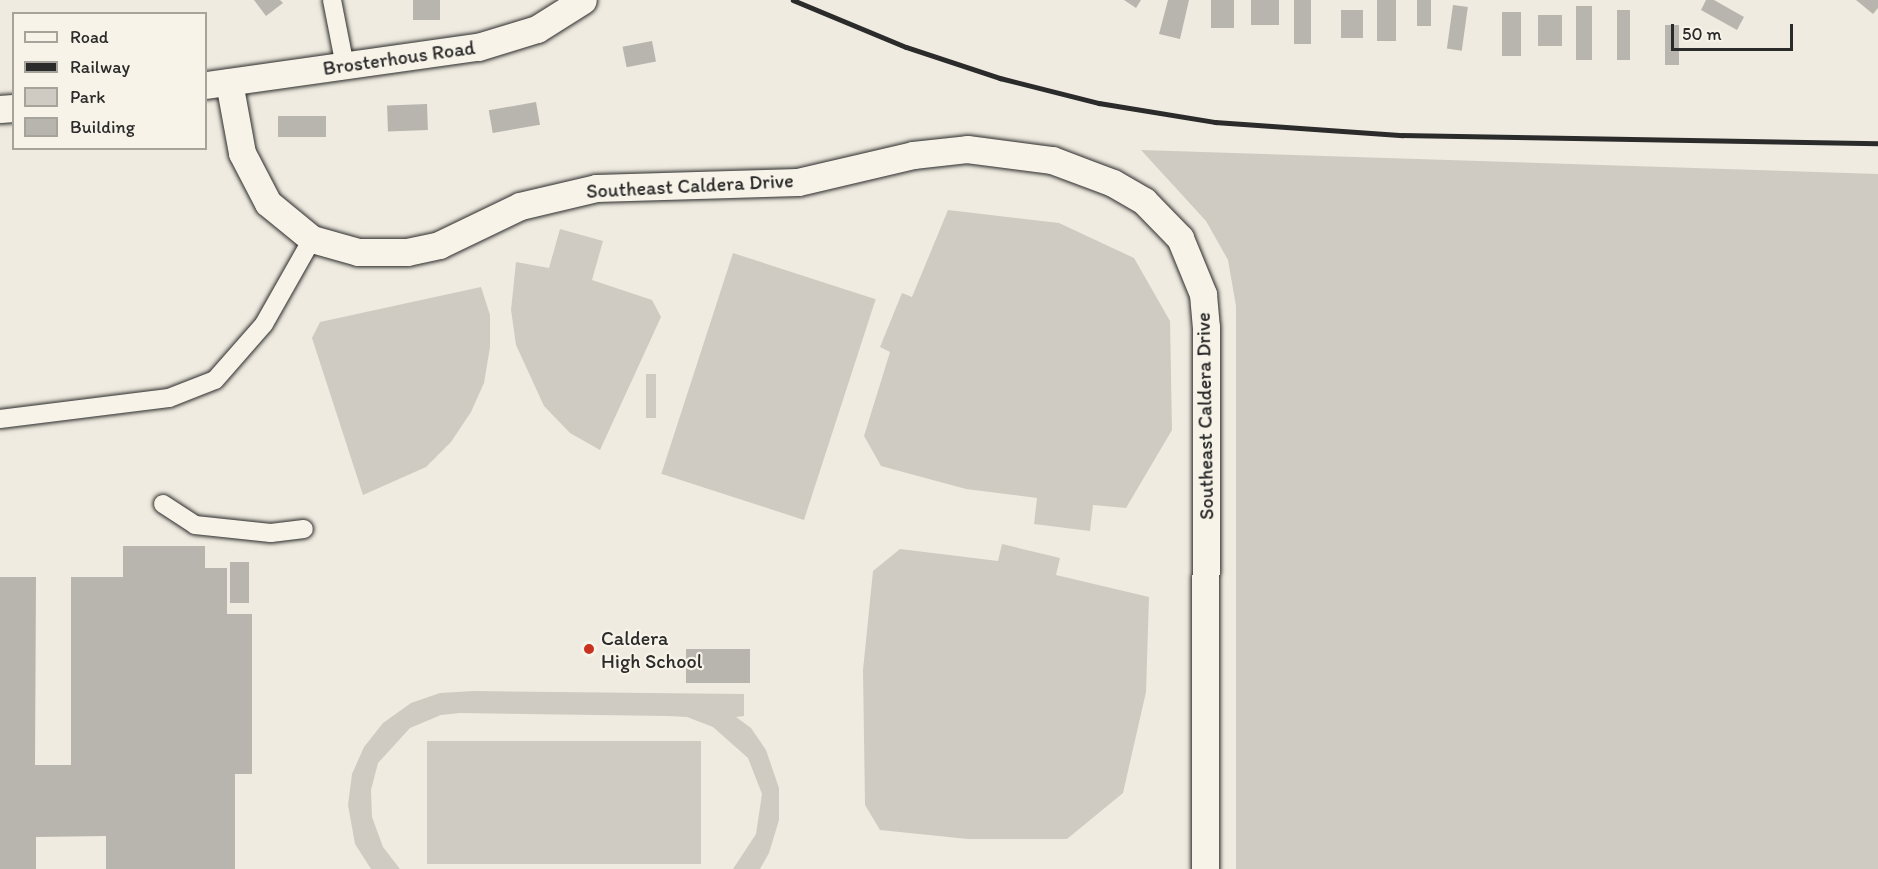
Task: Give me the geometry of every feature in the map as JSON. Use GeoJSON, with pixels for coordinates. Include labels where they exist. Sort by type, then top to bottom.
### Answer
{"type":"FeatureCollection","features":[{"type":"Feature","properties":{"kind":"street"},"geometry":{"type":"LineString","coordinates":[[332,0],[345,66]]}},
{"type":"Feature","properties":{"kind":"street","name":"Brosterhous Road"},"geometry":{"type":"LineString","coordinates":[[217,83],[441,54],[503,41],[550,22],[583,0]]}},
{"type":"Feature","properties":{"kind":"street","name":"Southeast Caldera Drive"},"geometry":{"type":"LineString","coordinates":[[217,83],[252,178],[268,203],[312,239],[358,252],[407,252],[439,245],[520,206],[567,194],[627,186],[798,182],[913,154],[967,149],[1052,160],[1113,183],[1144,201],[1180,238],[1203,294],[1206,327],[1205,869]]}},
{"type":"Feature","properties":{"kind":"street"},"geometry":{"type":"LineString","coordinates":[[0,419],[169,398],[215,380],[264,324],[312,239]]}},
{"type":"Feature","properties":{"kind":"street"},"geometry":{"type":"LineString","coordinates":[[164,504],[195,525],[272,533],[304,529]]}},
{"type":"Feature","properties":{"kind":"green space"},"geometry":{"type":"Polygon","coordinates":[[[1141,150],[1878,174],[1878,869],[1236,869],[1236,306],[1228,260],[1206,221],[1141,150]]]}},
{"type":"Feature","properties":{"kind":"green space"},"geometry":{"type":"Polygon","coordinates":[[[948,210],[1059,223],[1134,258],[1170,321],[1172,430],[1126,508],[1093,505],[1090,531],[1034,524],[1037,498],[966,489],[881,466],[864,436],[890,352],[880,347],[902,293],[912,297],[948,210]]]}},
{"type":"Feature","properties":{"kind":"green space"},"geometry":{"type":"Polygon","coordinates":[[[560,229],[603,241],[592,280],[652,300],[661,317],[600,450],[570,433],[544,406],[516,345],[511,310],[516,262],[549,268],[560,229]]]}},
{"type":"Feature","properties":{"kind":"green space"},"geometry":{"type":"Polygon","coordinates":[[[733,253],[876,299],[804,520],[661,474],[733,253]]]}},
{"type":"Feature","properties":{"kind":"green space"},"geometry":{"type":"Polygon","coordinates":[[[481,287],[490,315],[490,347],[484,383],[471,412],[451,442],[426,467],[363,495],[312,338],[320,322],[481,287]]]}},
{"type":"Feature","properties":{"kind":"green space"},"geometry":{"type":"Polygon","coordinates":[[[646,374],[656,374],[656,418],[646,418],[646,374]]]}},
{"type":"Feature","properties":{"kind":"green space"},"geometry":{"type":"Polygon","coordinates":[[[1002,544],[1060,558],[1056,575],[1149,597],[1146,692],[1123,793],[1067,839],[968,839],[880,830],[865,805],[863,670],[873,571],[900,549],[998,561],[1002,544]]]}},
{"type":"Feature","properties":{"kind":"green space"},"geometry":{"type":"Polygon","coordinates":[[[474,691],[744,694],[744,716],[736,717],[751,728],[766,750],[779,788],[779,820],[769,853],[760,869],[733,869],[756,834],[762,794],[748,758],[713,727],[687,717],[460,713],[441,715],[410,728],[378,763],[371,790],[372,817],[383,847],[400,869],[371,869],[355,844],[348,805],[352,774],[364,747],[383,723],[411,703],[440,693],[474,691]]]}},
{"type":"Feature","properties":{"kind":"green space"},"geometry":{"type":"Polygon","coordinates":[[[427,741],[701,741],[701,864],[427,864],[427,741]]]}},
{"type":"Feature","properties":{"kind":"building"},"geometry":{"type":"Polygon","coordinates":[[[254,0],[280,0],[283,3],[266,16],[254,0]]]}},
{"type":"Feature","properties":{"kind":"building"},"geometry":{"type":"Polygon","coordinates":[[[413,0],[440,0],[440,20],[413,20],[413,0]]]}},
{"type":"Feature","properties":{"kind":"building"},"geometry":{"type":"Polygon","coordinates":[[[1124,0],[1141,0],[1136,8],[1124,0]]]}},
{"type":"Feature","properties":{"kind":"building"},"geometry":{"type":"Polygon","coordinates":[[[1168,0],[1189,0],[1180,39],[1159,34],[1168,0]]]}},
{"type":"Feature","properties":{"kind":"building"},"geometry":{"type":"Polygon","coordinates":[[[1211,0],[1234,0],[1234,28],[1211,28],[1211,0]]]}},
{"type":"Feature","properties":{"kind":"building"},"geometry":{"type":"Polygon","coordinates":[[[1251,0],[1279,0],[1279,25],[1251,25],[1251,0]]]}},
{"type":"Feature","properties":{"kind":"building"},"geometry":{"type":"Polygon","coordinates":[[[1294,0],[1311,0],[1311,44],[1294,44],[1294,0]]]}},
{"type":"Feature","properties":{"kind":"building"},"geometry":{"type":"Polygon","coordinates":[[[1377,0],[1396,0],[1396,41],[1377,41],[1377,0]]]}},
{"type":"Feature","properties":{"kind":"building"},"geometry":{"type":"Polygon","coordinates":[[[1417,0],[1431,0],[1431,26],[1417,26],[1417,0]]]}},
{"type":"Feature","properties":{"kind":"building"},"geometry":{"type":"Polygon","coordinates":[[[1706,0],[1714,0],[1744,17],[1737,30],[1701,10],[1706,0]]]}},
{"type":"Feature","properties":{"kind":"building"},"geometry":{"type":"Polygon","coordinates":[[[1856,0],[1878,0],[1878,8],[1873,14],[1856,0]]]}},
{"type":"Feature","properties":{"kind":"building"},"geometry":{"type":"Polygon","coordinates":[[[1453,5],[1468,7],[1462,51],[1447,49],[1453,5]]]}},
{"type":"Feature","properties":{"kind":"building"},"geometry":{"type":"Polygon","coordinates":[[[1576,6],[1592,6],[1592,60],[1576,60],[1576,6]]]}},
{"type":"Feature","properties":{"kind":"building"},"geometry":{"type":"Polygon","coordinates":[[[1341,10],[1363,10],[1363,38],[1341,38],[1341,10]]]}},
{"type":"Feature","properties":{"kind":"building"},"geometry":{"type":"Polygon","coordinates":[[[1617,10],[1630,10],[1630,60],[1617,60],[1617,10]]]}},
{"type":"Feature","properties":{"kind":"building"},"geometry":{"type":"Polygon","coordinates":[[[1502,12],[1521,12],[1521,56],[1502,56],[1502,12]]]}},
{"type":"Feature","properties":{"kind":"building"},"geometry":{"type":"Polygon","coordinates":[[[1538,15],[1562,15],[1562,46],[1538,46],[1538,15]]]}},
{"type":"Feature","properties":{"kind":"building"},"geometry":{"type":"Polygon","coordinates":[[[1665,25],[1679,25],[1679,65],[1665,65],[1665,25]]]}},
{"type":"Feature","properties":{"kind":"building"},"geometry":{"type":"Polygon","coordinates":[[[652,41],[656,62],[627,67],[623,47],[652,41]]]}},
{"type":"Feature","properties":{"kind":"building"},"geometry":{"type":"Polygon","coordinates":[[[536,102],[540,125],[493,133],[489,110],[536,102]]]}},
{"type":"Feature","properties":{"kind":"building"},"geometry":{"type":"Polygon","coordinates":[[[427,104],[428,130],[388,131],[387,105],[427,104]]]}},
{"type":"Feature","properties":{"kind":"building"},"geometry":{"type":"Polygon","coordinates":[[[278,116],[326,116],[326,137],[278,137],[278,116]]]}},
{"type":"Feature","properties":{"kind":"building"},"geometry":{"type":"Polygon","coordinates":[[[123,546],[205,546],[205,568],[227,568],[227,614],[252,614],[252,774],[235,774],[235,869],[106,869],[106,836],[36,837],[36,869],[0,869],[0,577],[36,577],[35,765],[71,765],[71,577],[123,577],[123,546]]]}},
{"type":"Feature","properties":{"kind":"building"},"geometry":{"type":"Polygon","coordinates":[[[230,562],[249,562],[249,603],[230,603],[230,562]]]}},
{"type":"Feature","properties":{"kind":"building"},"geometry":{"type":"Polygon","coordinates":[[[686,649],[750,649],[750,683],[686,683],[686,649]]]}},
{"type":"Feature","properties":{"kind":"railway"},"geometry":{"type":"LineString","coordinates":[[793,0],[906,47],[1000,78],[1099,103],[1215,122],[1403,135],[1878,143]]}},
{"type":"Feature","properties":{"kind":"place","name":"Caldera High School"},"geometry":{"type":"Point","coordinates":[589,649]}}]}
